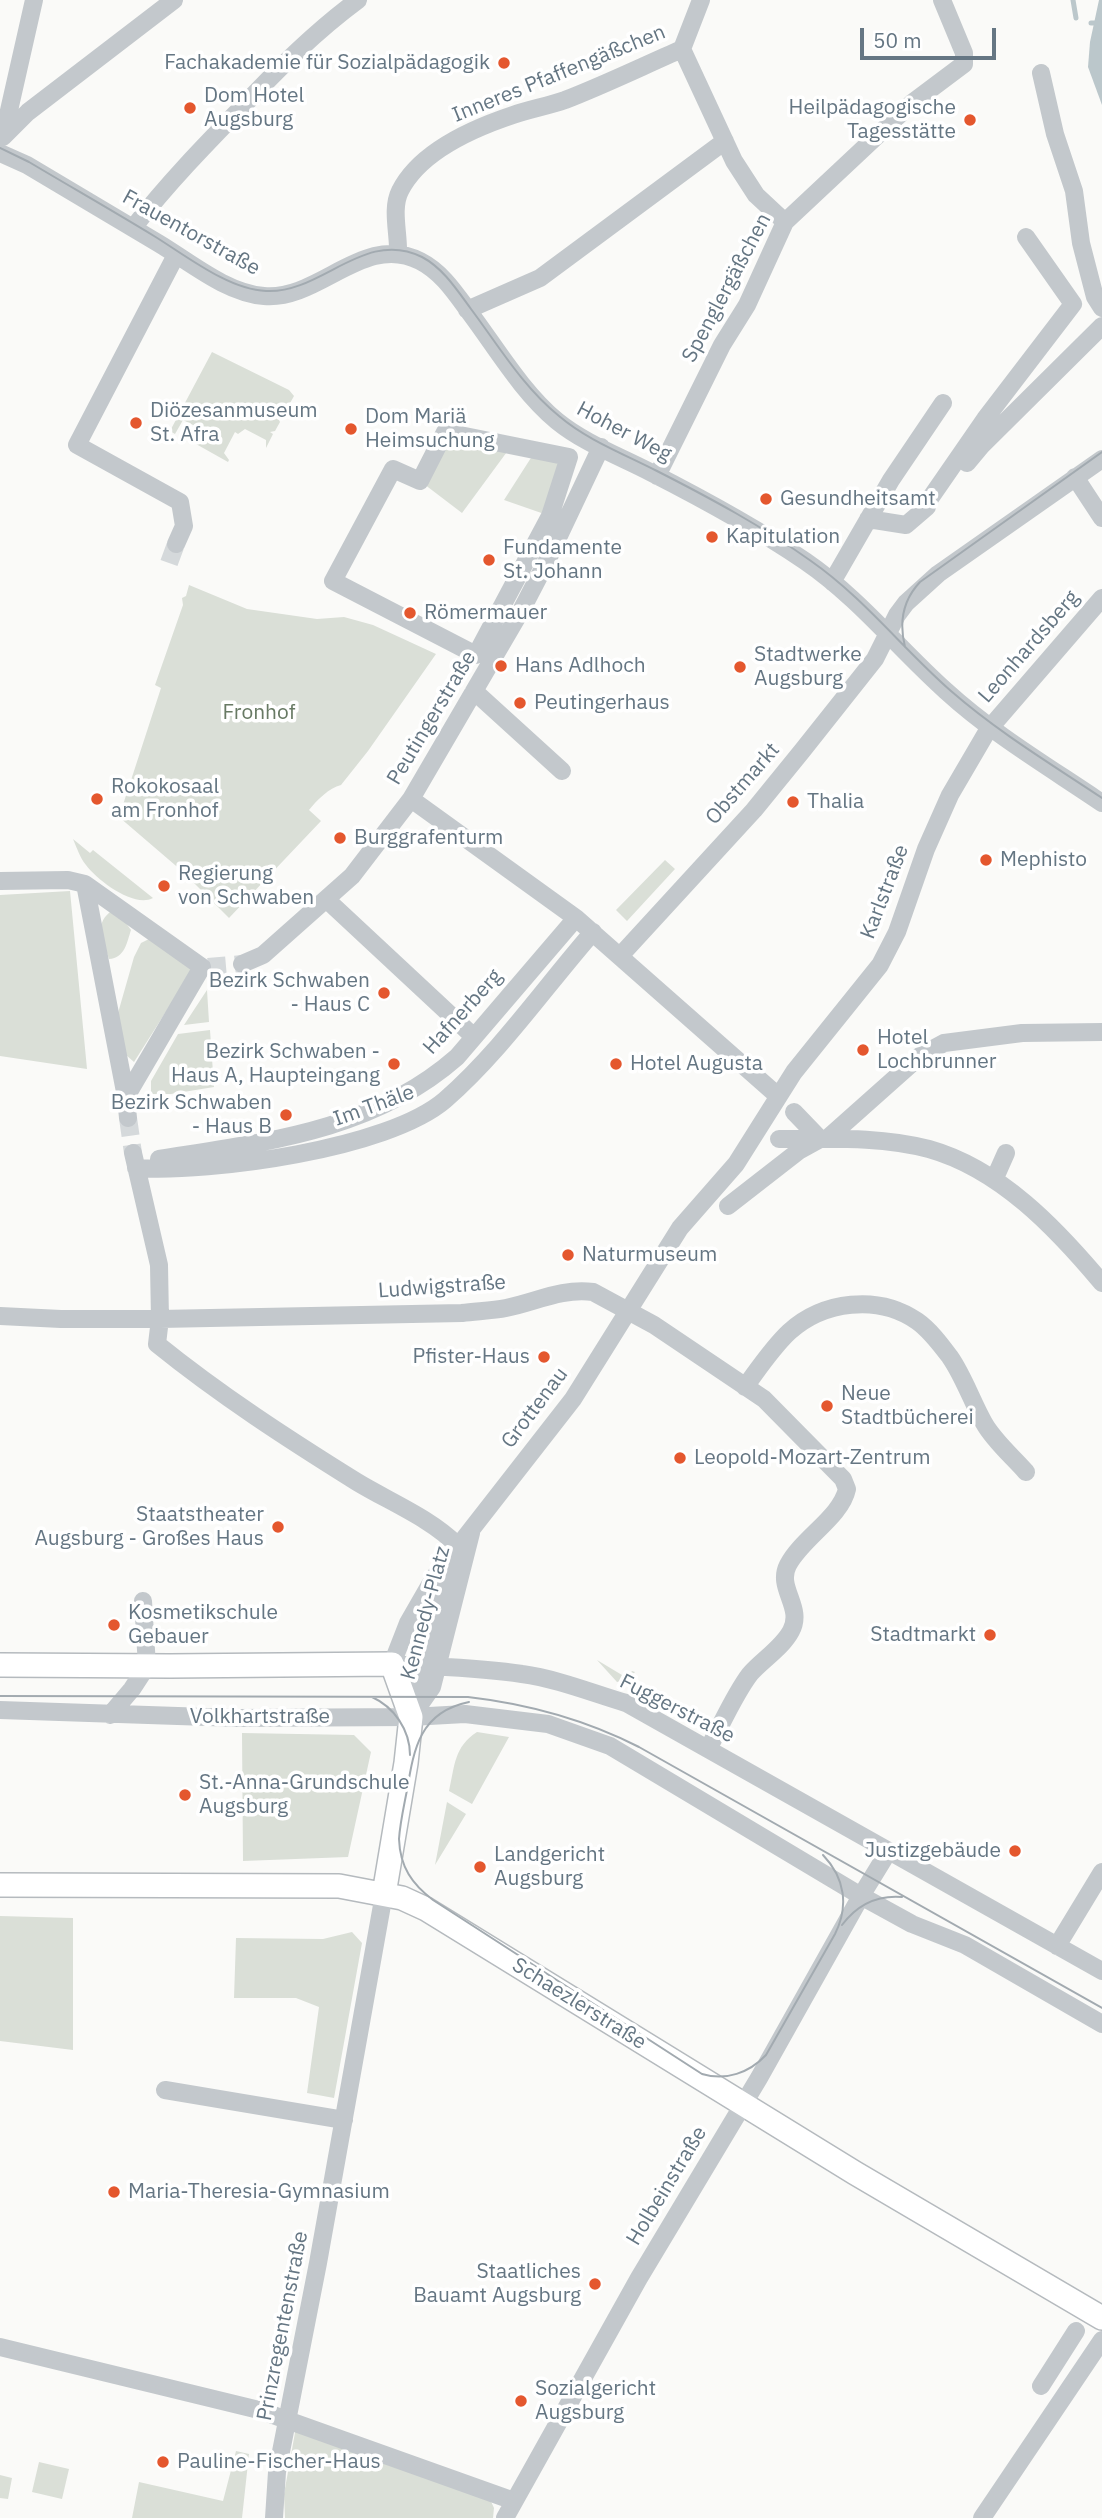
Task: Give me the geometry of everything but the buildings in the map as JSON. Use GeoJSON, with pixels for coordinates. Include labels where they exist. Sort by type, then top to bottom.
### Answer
{"type":"FeatureCollection","features":[{"type":"Feature","properties":{"kind":"main road"},"geometry":{"type":"LineString","coordinates":[[0,1665],[392,1664],[411,1717],[384,1894]]}},
{"type":"Feature","properties":{"kind":"main road","name":"Schaezlerstraße"},"geometry":{"type":"LineString","coordinates":[[1,1886],[339,1886],[402,1898],[426,1909],[929,2218],[1102,2318]]}},
{"type":"Feature","properties":{"kind":"street"},"geometry":{"type":"LineString","coordinates":[[1,146],[34,0]]}},
{"type":"Feature","properties":{"kind":"street"},"geometry":{"type":"LineString","coordinates":[[1,146],[29,112],[174,0]]}},
{"type":"Feature","properties":{"kind":"street"},"geometry":{"type":"LineString","coordinates":[[133,228],[190,160],[271,78],[330,21],[359,0]]}},
{"type":"Feature","properties":{"kind":"street","name":"Inneres Pfaffengäßchen"},"geometry":{"type":"LineString","coordinates":[[398,254],[396,201],[412,174],[438,150],[453,140],[513,115],[563,101],[682,49],[701,0]]}},
{"type":"Feature","properties":{"kind":"street","name":"Spenglergäßchen"},"geometry":{"type":"LineString","coordinates":[[657,476],[722,345],[747,305],[785,222],[912,103],[964,64],[964,53],[942,0]]}},
{"type":"Feature","properties":{"kind":"street"},"geometry":{"type":"LineString","coordinates":[[682,49],[734,161],[756,195],[785,222]]}},
{"type":"Feature","properties":{"kind":"street"},"geometry":{"type":"LineString","coordinates":[[1041,72],[1055,134],[1074,191],[1081,243],[1102,309]]}},
{"type":"Feature","properties":{"kind":"street"},"geometry":{"type":"LineString","coordinates":[[467,310],[540,278],[725,141]]}},
{"type":"Feature","properties":{"kind":"street","name":"Frauentorstraße"},"geometry":{"type":"LineString","coordinates":[[1,146],[27,165],[176,255],[235,288],[254,295],[275,296],[306,288],[366,258]]}},
{"type":"Feature","properties":{"kind":"street"},"geometry":{"type":"LineString","coordinates":[[919,513],[985,419],[1073,304],[1026,237]]}},
{"type":"Feature","properties":{"kind":"street","name":"Hoher Weg"},"geometry":{"type":"LineString","coordinates":[[366,258],[398,254],[418,260],[434,270],[538,402],[572,431],[755,529],[832,582],[888,633],[945,691],[991,727],[1102,803]]}},
{"type":"Feature","properties":{"kind":"street"},"geometry":{"type":"LineString","coordinates":[[176,255],[77,445],[180,502],[184,526],[176,544]]}},
{"type":"Feature","properties":{"kind":"street"},"geometry":{"type":"LineString","coordinates":[[868,519],[906,525],[941,496],[982,445],[1102,326]]}},
{"type":"Feature","properties":{"kind":"street"},"geometry":{"type":"LineString","coordinates":[[832,582],[868,519],[943,403]]}},
{"type":"Feature","properties":{"kind":"street"},"geometry":{"type":"LineString","coordinates":[[445,432],[569,457],[550,516],[476,655],[333,581],[393,469],[420,481],[445,432]]}},
{"type":"Feature","properties":{"kind":"street","name":"Peutingerstraße"},"geometry":{"type":"LineString","coordinates":[[242,964],[264,955],[327,900],[367,859],[411,799],[548,559],[601,447]]}},
{"type":"Feature","properties":{"kind":"street","name":"Obstmarkt"},"geometry":{"type":"LineString","coordinates":[[621,956],[754,810],[875,659],[897,615],[930,579],[1102,459]]}},
{"type":"Feature","properties":{"kind":"street"},"geometry":{"type":"LineString","coordinates":[[1075,477],[1102,518]]}},
{"type":"Feature","properties":{"kind":"street","name":"Leonhardsberg"},"geometry":{"type":"LineString","coordinates":[[991,727],[1102,598]]}},
{"type":"Feature","properties":{"kind":"street"},"geometry":{"type":"LineString","coordinates":[[446,653],[486,670]]}},
{"type":"Feature","properties":{"kind":"street"},"geometry":{"type":"LineString","coordinates":[[474,691],[562,771]]}},
{"type":"Feature","properties":{"kind":"street","name":"Karlstraße"},"geometry":{"type":"LineString","coordinates":[[778,1097],[801,1063],[880,965],[897,932],[926,849],[950,795],[991,727]]}},
{"type":"Feature","properties":{"kind":"street"},"geometry":{"type":"LineString","coordinates":[[411,799],[576,918],[778,1097],[736,1164],[680,1228],[628,1310]]}},
{"type":"Feature","properties":{"kind":"street"},"geometry":{"type":"LineString","coordinates":[[0,881],[68,880],[85,884],[205,967],[126,1097]]}},
{"type":"Feature","properties":{"kind":"street"},"geometry":{"type":"LineString","coordinates":[[85,884],[128,1118]]}},
{"type":"Feature","properties":{"kind":"street"},"geometry":{"type":"LineString","coordinates":[[327,900],[473,1036]]}},
{"type":"Feature","properties":{"kind":"street","name":"Hafnerberg"},"geometry":{"type":"LineString","coordinates":[[135,1161],[284,1139],[365,1114],[409,1093],[457,1057],[576,918]]}},
{"type":"Feature","properties":{"kind":"street","name":"Im Thäle"},"geometry":{"type":"LineString","coordinates":[[135,1161],[157,1170],[264,1160],[366,1138],[420,1118],[444,1100],[481,1065],[593,932]]}},
{"type":"Feature","properties":{"kind":"street"},"geometry":{"type":"LineString","coordinates":[[728,1206],[791,1157],[824,1138],[942,1038],[1010,1031],[1102,1032]]}},
{"type":"Feature","properties":{"kind":"street"},"geometry":{"type":"LineString","coordinates":[[794,1112],[824,1138]]}},
{"type":"Feature","properties":{"kind":"street"},"geometry":{"type":"LineString","coordinates":[[779,1139],[824,1138],[888,1149],[930,1150],[972,1167],[994,1180],[1055,1231],[1093,1278]]}},
{"type":"Feature","properties":{"kind":"street"},"geometry":{"type":"LineString","coordinates":[[994,1180],[1006,1153]]}},
{"type":"Feature","properties":{"kind":"street"},"geometry":{"type":"LineString","coordinates":[[135,1161],[159,1265],[160,1319],[157,1344],[196,1376],[246,1410],[369,1489],[440,1530],[457,1545]]}},
{"type":"Feature","properties":{"kind":"street","name":"Ludwigstraße"},"geometry":{"type":"LineString","coordinates":[[0,1316],[160,1319],[462,1313],[505,1308],[562,1292],[584,1291],[628,1310],[764,1399],[843,1479],[847,1489],[846,1497],[839,1507],[799,1547],[783,1578],[795,1617],[790,1632],[750,1675],[708,1749]]}},
{"type":"Feature","properties":{"kind":"street"},"geometry":{"type":"LineString","coordinates":[[746,1387],[774,1347],[790,1331],[819,1311],[846,1304],[861,1304],[897,1311],[919,1322],[939,1344],[958,1371],[985,1426],[1026,1472]]}},
{"type":"Feature","properties":{"kind":"street","name":"Grottenau"},"geometry":{"type":"LineString","coordinates":[[472,1529],[573,1399],[628,1310]]}},
{"type":"Feature","properties":{"kind":"street","name":"Kennedy-Platz"},"geometry":{"type":"LineString","coordinates":[[392,1664],[408,1623],[435,1576],[472,1529]]}},
{"type":"Feature","properties":{"kind":"street","name":"Kennedy-Platz"},"geometry":{"type":"LineString","coordinates":[[431,1667],[472,1529]]}},
{"type":"Feature","properties":{"kind":"street","name":"Kennedy-Platz"},"geometry":{"type":"LineString","coordinates":[[411,1717],[432,1687],[431,1667],[457,1545]]}},
{"type":"Feature","properties":{"kind":"street"},"geometry":{"type":"LineString","coordinates":[[110,1715],[147,1666],[143,1601]]}},
{"type":"Feature","properties":{"kind":"street"},"geometry":{"type":"LineString","coordinates":[[392,1664],[431,1667]]}},
{"type":"Feature","properties":{"kind":"street","name":"Fuggerstraße"},"geometry":{"type":"LineString","coordinates":[[431,1667],[489,1670],[552,1680],[626,1703],[1102,1971]]}},
{"type":"Feature","properties":{"kind":"street","name":"Volkhartstraße"},"geometry":{"type":"LineString","coordinates":[[0,1710],[237,1718],[411,1717]]}},
{"type":"Feature","properties":{"kind":"street"},"geometry":{"type":"LineString","coordinates":[[411,1717],[464,1714],[516,1719],[548,1724],[610,1746],[861,1896],[912,1924],[965,1945],[1102,2024]]}},
{"type":"Feature","properties":{"kind":"street"},"geometry":{"type":"LineString","coordinates":[[861,1896],[888,1852]]}},
{"type":"Feature","properties":{"kind":"street"},"geometry":{"type":"LineString","coordinates":[[1057,1946],[1102,1872]]}},
{"type":"Feature","properties":{"kind":"street","name":"Prinzregentenstraße"},"geometry":{"type":"LineString","coordinates":[[274,2518],[277,2472],[384,1894]]}},
{"type":"Feature","properties":{"kind":"street","name":"Holbeinstraße"},"geometry":{"type":"LineString","coordinates":[[505,2518],[632,2289],[743,2104],[861,1896]]}},
{"type":"Feature","properties":{"kind":"street"},"geometry":{"type":"LineString","coordinates":[[165,2090],[344,2120]]}},
{"type":"Feature","properties":{"kind":"street"},"geometry":{"type":"LineString","coordinates":[[1041,2386],[1076,2331]]}},
{"type":"Feature","properties":{"kind":"street"},"geometry":{"type":"LineString","coordinates":[[982,2518],[1102,2340]]}},
{"type":"Feature","properties":{"kind":"street"},"geometry":{"type":"LineString","coordinates":[[0,2347],[259,2410],[514,2501]]}},
{"type":"Feature","properties":{"kind":"green space"},"geometry":{"type":"Polygon","coordinates":[[[212,352],[289,390],[294,396],[289,405],[284,406],[287,409],[282,418],[278,418],[280,422],[275,431],[270,432],[273,434],[266,448],[266,440],[245,429],[238,434],[235,432],[224,453],[228,462],[196,444],[203,430],[183,420],[175,434],[170,431],[212,352]]]}},
{"type":"Feature","properties":{"kind":"green space"},"geometry":{"type":"Polygon","coordinates":[[[445,432],[512,445],[462,513],[420,481],[445,432]]]}},
{"type":"Feature","properties":{"kind":"green space"},"geometry":{"type":"Polygon","coordinates":[[[536,450],[569,457],[550,516],[504,500],[536,450]]]}},
{"type":"Feature","properties":{"kind":"green space","name":"Fronhof"},"geometry":{"type":"Polygon","coordinates":[[[189,585],[247,609],[317,619],[344,617],[373,625],[436,654],[341,785],[324,795],[309,810],[321,821],[229,918],[182,871],[119,817],[161,688],[155,685],[183,605],[182,598],[186,596],[189,585]]]}},
{"type":"Feature","properties":{"kind":"green space"},"geometry":{"type":"Polygon","coordinates":[[[73,839],[90,853],[93,850],[153,898],[136,899],[107,885],[84,862],[73,839]]]}},
{"type":"Feature","properties":{"kind":"green space"},"geometry":{"type":"Polygon","coordinates":[[[665,860],[675,869],[627,921],[616,910],[665,860]]]}},
{"type":"Feature","properties":{"kind":"green space"},"geometry":{"type":"Polygon","coordinates":[[[70,891],[87,1069],[0,1056],[0,895],[70,891]]]}},
{"type":"Feature","properties":{"kind":"green space"},"geometry":{"type":"Polygon","coordinates":[[[110,912],[131,930],[122,953],[109,959],[101,928],[110,912]]]}},
{"type":"Feature","properties":{"kind":"green space"},"geometry":{"type":"Polygon","coordinates":[[[149,939],[193,969],[134,1062],[126,1055],[118,1013],[134,957],[141,943],[149,939]]]}},
{"type":"Feature","properties":{"kind":"green space"},"geometry":{"type":"Polygon","coordinates":[[[207,990],[209,1022],[184,1025],[207,990]]]}},
{"type":"Feature","properties":{"kind":"green space"},"geometry":{"type":"Polygon","coordinates":[[[210,1030],[214,1087],[171,1094],[151,1094],[151,1081],[178,1034],[210,1030]]]}},
{"type":"Feature","properties":{"kind":"green space"},"geometry":{"type":"Polygon","coordinates":[[[597,1660],[627,1678],[632,1671],[635,1672],[628,1680],[617,1682],[597,1660]]]}},
{"type":"Feature","properties":{"kind":"green space"},"geometry":{"type":"Polygon","coordinates":[[[477,1732],[509,1737],[472,1804],[449,1791],[460,1750],[477,1732]]]}},
{"type":"Feature","properties":{"kind":"green space"},"geometry":{"type":"Polygon","coordinates":[[[242,1733],[354,1735],[371,1752],[348,1857],[243,1861],[242,1733]]]}},
{"type":"Feature","properties":{"kind":"green space"},"geometry":{"type":"Polygon","coordinates":[[[447,1802],[466,1814],[435,1865],[447,1802]]]}},
{"type":"Feature","properties":{"kind":"green space"},"geometry":{"type":"Polygon","coordinates":[[[0,1916],[73,1918],[73,2050],[0,2041],[0,1916]]]}},
{"type":"Feature","properties":{"kind":"green space"},"geometry":{"type":"Polygon","coordinates":[[[352,1932],[362,1943],[334,2098],[307,2093],[319,2007],[296,1998],[234,1998],[236,1938],[323,1939],[352,1932]]]}},
{"type":"Feature","properties":{"kind":"green space"},"geometry":{"type":"Polygon","coordinates":[[[296,2427],[489,2497],[494,2508],[493,2518],[285,2518],[284,2494],[296,2427]]]}},
{"type":"Feature","properties":{"kind":"green space"},"geometry":{"type":"Polygon","coordinates":[[[236,2451],[249,2454],[242,2518],[132,2518],[139,2482],[223,2501],[236,2451]]]}},
{"type":"Feature","properties":{"kind":"green space"},"geometry":{"type":"Polygon","coordinates":[[[39,2462],[69,2469],[62,2499],[32,2492],[39,2462]]]}},
{"type":"Feature","properties":{"kind":"green space"},"geometry":{"type":"Polygon","coordinates":[[[0,2475],[12,2478],[8,2499],[0,2498],[0,2475]]]}},
{"type":"Feature","properties":{"kind":"shaded area"},"geometry":{"type":"Polygon","coordinates":[[[1099,0],[1102,0],[1102,105],[1088,67],[1099,0]]]}},
{"type":"Feature","properties":{"kind":"waterway"},"geometry":{"type":"LineString","coordinates":[[1073,0],[1076,18]]}},
{"type":"Feature","properties":{"kind":"waterway"},"geometry":{"type":"LineString","coordinates":[[1091,23],[1102,23]]}},
{"type":"Feature","properties":{"kind":"tunnel"},"geometry":{"type":"LineString","coordinates":[[169,563],[176,544]]}},
{"type":"Feature","properties":{"kind":"tunnel"},"geometry":{"type":"LineString","coordinates":[[208,967],[242,964]]}},
{"type":"Feature","properties":{"kind":"tunnel"},"geometry":{"type":"LineString","coordinates":[[128,1118],[133,1153]]}},
{"type":"Feature","properties":{"kind":"tram line"},"geometry":{"type":"LineString","coordinates":[[0,148],[108,208],[222,278],[252,289],[286,289],[306,283],[362,256],[381,250],[401,250],[422,257],[437,267],[449,280],[522,379],[546,405],[570,425],[736,513],[811,561],[866,607],[933,675],[969,706],[1102,798]]}},
{"type":"Feature","properties":{"kind":"tram line"},"geometry":{"type":"LineString","coordinates":[[905,647],[902,629],[904,612],[910,596],[920,582],[1102,452]]}},
{"type":"Feature","properties":{"kind":"tram line"},"geometry":{"type":"LineString","coordinates":[[0,1696],[468,1697],[556,1714],[598,1728],[639,1747],[1102,2008]]}},
{"type":"Feature","properties":{"kind":"tram line"},"geometry":{"type":"LineString","coordinates":[[372,1697],[380,1701],[399,1720],[407,1737],[410,1755]]}},
{"type":"Feature","properties":{"kind":"tram line"},"geometry":{"type":"LineString","coordinates":[[469,1702],[440,1714],[422,1734],[417,1746],[399,1839],[408,1874],[433,1900],[702,2074],[720,2077],[737,2074],[752,2067],[766,2055],[835,1934],[842,1913],[842,1893],[836,1873],[823,1855]]}},
{"type":"Feature","properties":{"kind":"tram line"},"geometry":{"type":"LineString","coordinates":[[842,1925],[854,1912],[868,1903],[884,1898],[902,1897]]}},
{"type":"Feature","properties":{"kind":"place","name":"Fachakademie für Sozialpädagogik"},"geometry":{"type":"Point","coordinates":[504,63]}},
{"type":"Feature","properties":{"kind":"place","name":"Dom Hotel Augsburg"},"geometry":{"type":"Point","coordinates":[190,108]}},
{"type":"Feature","properties":{"kind":"place","name":"Heilpädagogische Tagesstätte"},"geometry":{"type":"Point","coordinates":[970,120]}},
{"type":"Feature","properties":{"kind":"place","name":"Diözesanmuseum St. Afra"},"geometry":{"type":"Point","coordinates":[136,423]}},
{"type":"Feature","properties":{"kind":"place","name":"Dom Mariä Heimsuchung"},"geometry":{"type":"Point","coordinates":[351,429]}},
{"type":"Feature","properties":{"kind":"place","name":"Gesundheitsamt"},"geometry":{"type":"Point","coordinates":[766,499]}},
{"type":"Feature","properties":{"kind":"place","name":"Kapitulation"},"geometry":{"type":"Point","coordinates":[712,537]}},
{"type":"Feature","properties":{"kind":"place","name":"Fundamente St. Johann"},"geometry":{"type":"Point","coordinates":[489,560]}},
{"type":"Feature","properties":{"kind":"place","name":"Römermauer"},"geometry":{"type":"Point","coordinates":[410,613]}},
{"type":"Feature","properties":{"kind":"place","name":"Hans Adlhoch"},"geometry":{"type":"Point","coordinates":[501,666]}},
{"type":"Feature","properties":{"kind":"place","name":"Stadtwerke Augsburg"},"geometry":{"type":"Point","coordinates":[740,667]}},
{"type":"Feature","properties":{"kind":"place","name":"Peutingerhaus"},"geometry":{"type":"Point","coordinates":[520,703]}},
{"type":"Feature","properties":{"kind":"place","name":"Rokokosaal am Fronhof"},"geometry":{"type":"Point","coordinates":[97,799]}},
{"type":"Feature","properties":{"kind":"place","name":"Thalia"},"geometry":{"type":"Point","coordinates":[793,802]}},
{"type":"Feature","properties":{"kind":"place","name":"Burggrafenturm"},"geometry":{"type":"Point","coordinates":[340,838]}},
{"type":"Feature","properties":{"kind":"place","name":"Mephisto"},"geometry":{"type":"Point","coordinates":[986,860]}},
{"type":"Feature","properties":{"kind":"place","name":"Regierung von Schwaben"},"geometry":{"type":"Point","coordinates":[164,886]}},
{"type":"Feature","properties":{"kind":"place","name":"Bezirk Schwaben - Haus C"},"geometry":{"type":"Point","coordinates":[384,993]}},
{"type":"Feature","properties":{"kind":"place","name":"Hotel Lochbrunner"},"geometry":{"type":"Point","coordinates":[863,1050]}},
{"type":"Feature","properties":{"kind":"place","name":"Bezirk Schwaben - Haus A, Haupteingang"},"geometry":{"type":"Point","coordinates":[394,1064]}},
{"type":"Feature","properties":{"kind":"place","name":"Hotel Augusta"},"geometry":{"type":"Point","coordinates":[616,1064]}},
{"type":"Feature","properties":{"kind":"place","name":"Bezirk Schwaben - Haus B"},"geometry":{"type":"Point","coordinates":[286,1115]}},
{"type":"Feature","properties":{"kind":"place","name":"Naturmuseum"},"geometry":{"type":"Point","coordinates":[568,1255]}},
{"type":"Feature","properties":{"kind":"place","name":"Pfister-Haus"},"geometry":{"type":"Point","coordinates":[544,1357]}},
{"type":"Feature","properties":{"kind":"place","name":"Neue Stadtbücherei"},"geometry":{"type":"Point","coordinates":[827,1406]}},
{"type":"Feature","properties":{"kind":"place","name":"Leopold-Mozart-Zentrum"},"geometry":{"type":"Point","coordinates":[680,1458]}},
{"type":"Feature","properties":{"kind":"place","name":"Staatstheater Augsburg - Großes Haus"},"geometry":{"type":"Point","coordinates":[278,1527]}},
{"type":"Feature","properties":{"kind":"place","name":"Kosmetikschule Gebauer"},"geometry":{"type":"Point","coordinates":[114,1625]}},
{"type":"Feature","properties":{"kind":"place","name":"Stadtmarkt"},"geometry":{"type":"Point","coordinates":[990,1635]}},
{"type":"Feature","properties":{"kind":"place","name":"St.-Anna-Grundschule Augsburg"},"geometry":{"type":"Point","coordinates":[185,1795]}},
{"type":"Feature","properties":{"kind":"place","name":"Justizgebäude"},"geometry":{"type":"Point","coordinates":[1015,1851]}},
{"type":"Feature","properties":{"kind":"place","name":"Landgericht Augsburg"},"geometry":{"type":"Point","coordinates":[480,1867]}},
{"type":"Feature","properties":{"kind":"place","name":"Maria-Theresia-Gymnasium"},"geometry":{"type":"Point","coordinates":[114,2192]}},
{"type":"Feature","properties":{"kind":"place","name":"Staatliches Bauamt Augsburg"},"geometry":{"type":"Point","coordinates":[595,2284]}},
{"type":"Feature","properties":{"kind":"place","name":"Sozialgericht Augsburg"},"geometry":{"type":"Point","coordinates":[521,2401]}},
{"type":"Feature","properties":{"kind":"place","name":"Pauline-Fischer-Haus"},"geometry":{"type":"Point","coordinates":[163,2462]}}]}
